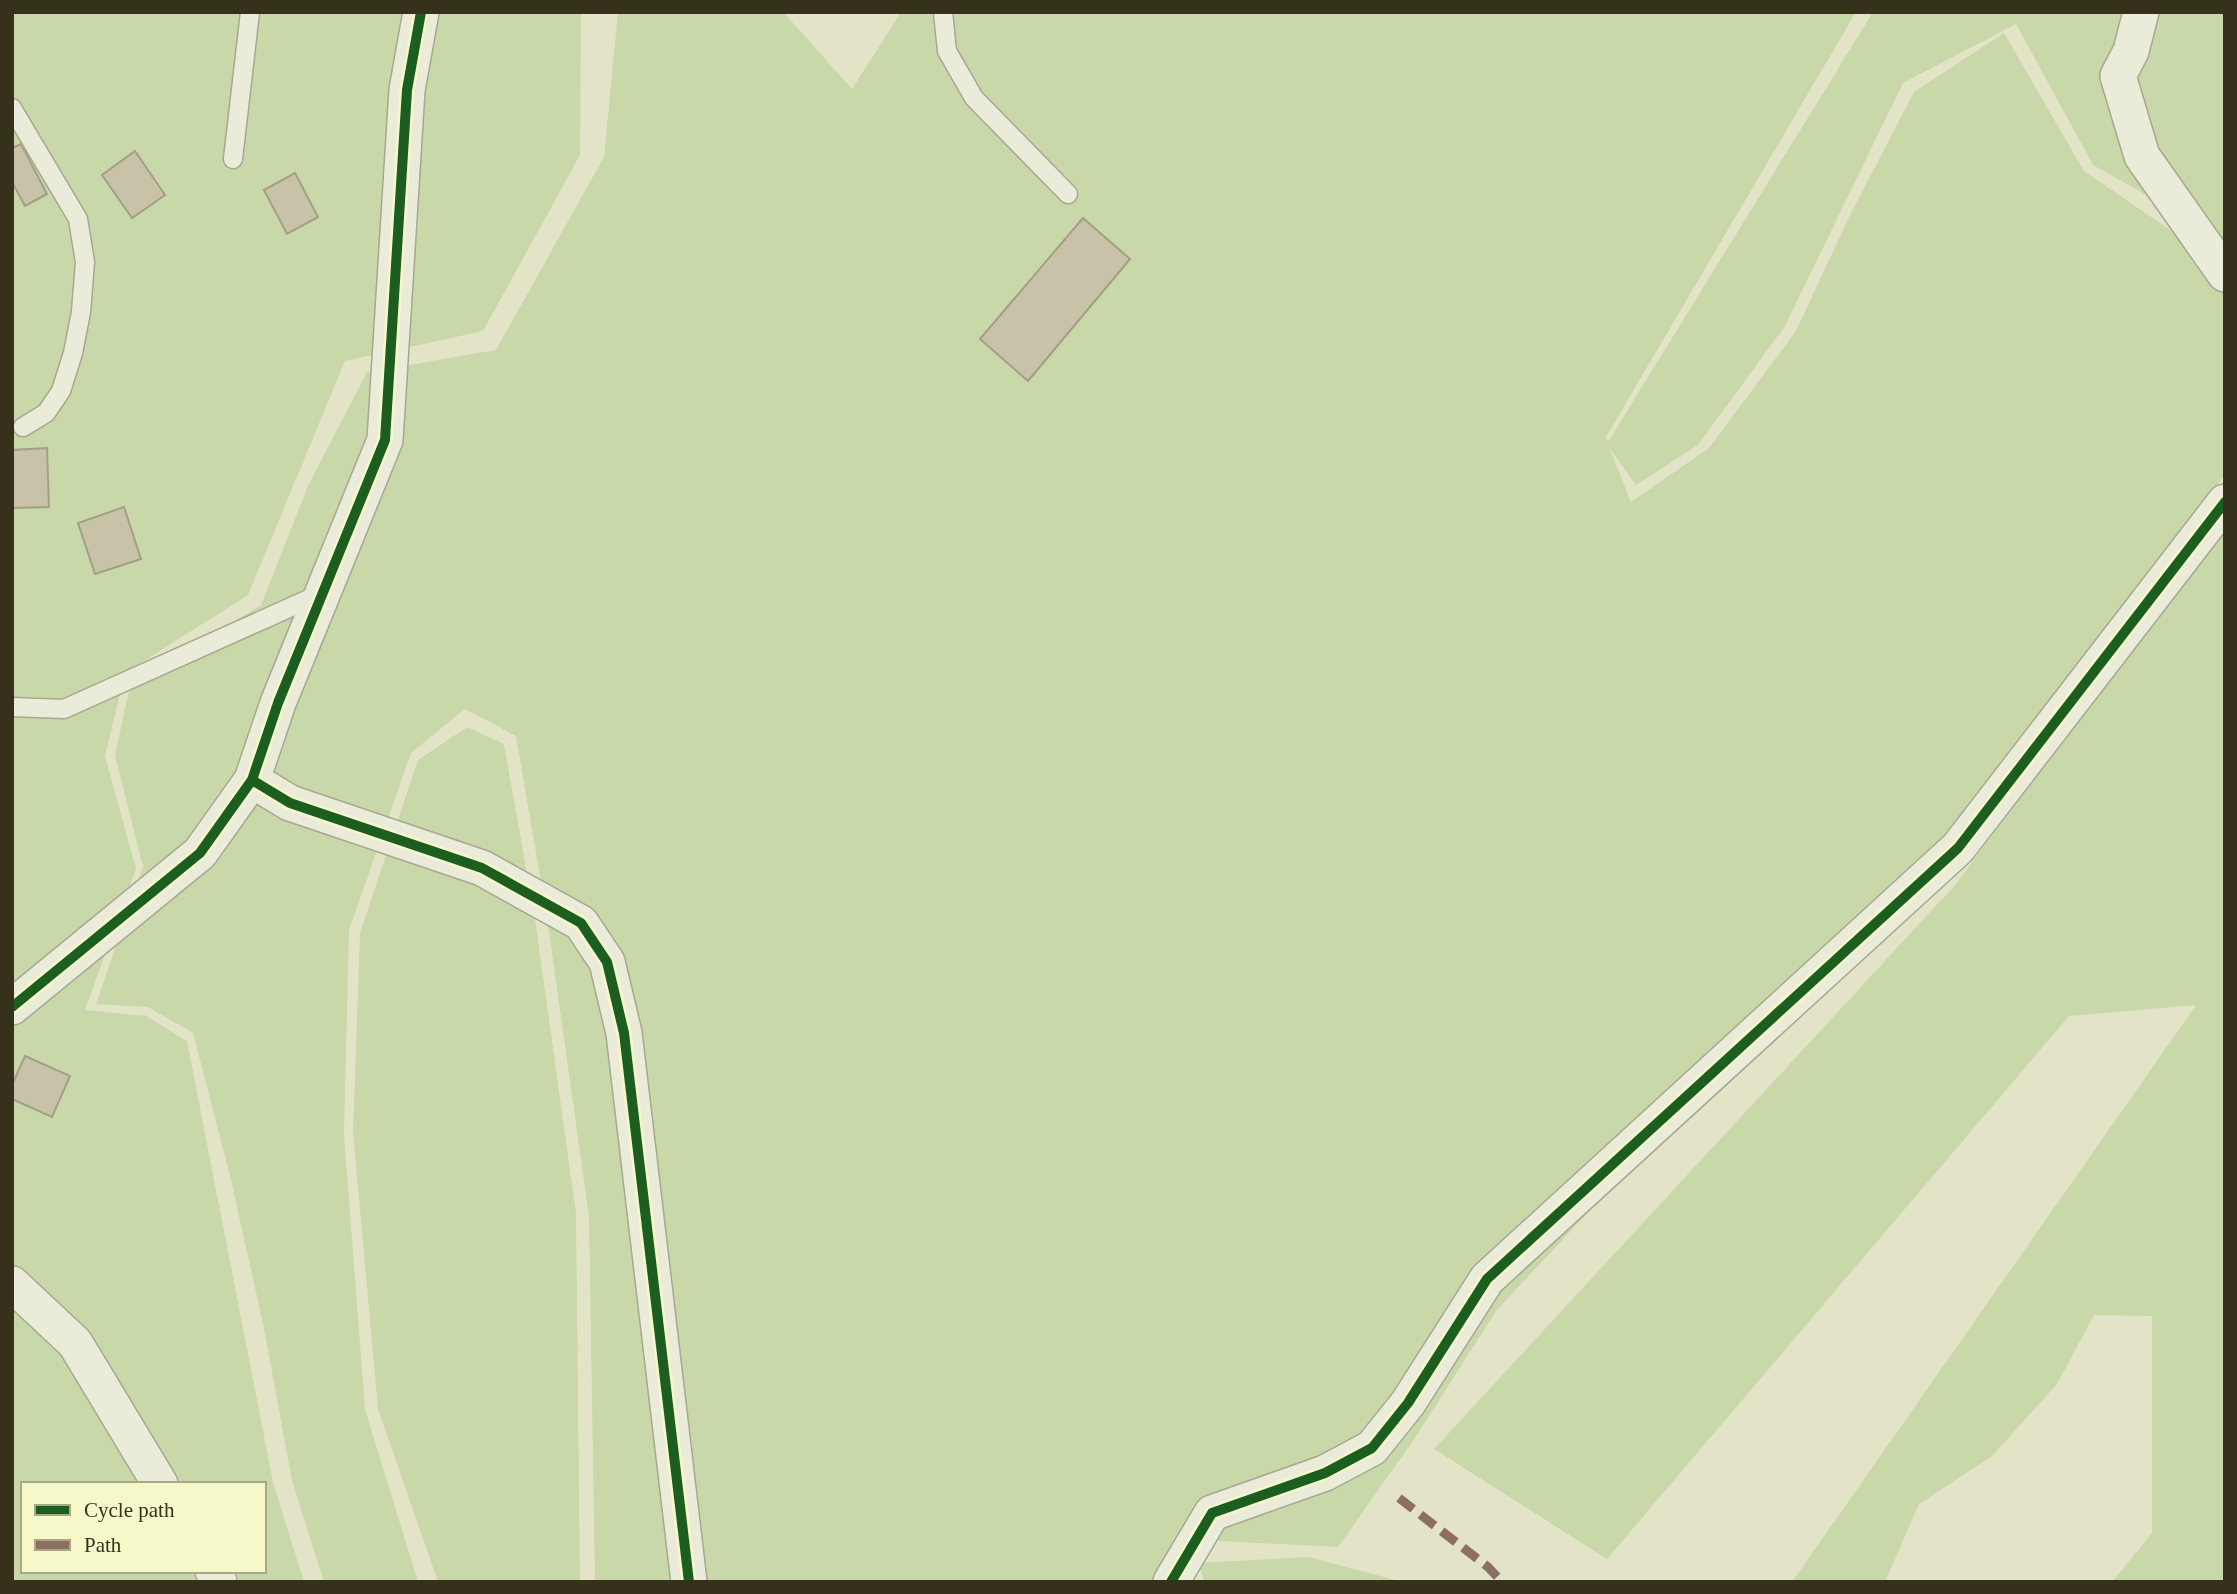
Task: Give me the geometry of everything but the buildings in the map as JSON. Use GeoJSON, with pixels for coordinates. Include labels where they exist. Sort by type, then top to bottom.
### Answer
{"type":"FeatureCollection","features":[{"type":"Feature","properties":{"kind":"street"},"geometry":{"type":"LineString","coordinates":[[12,1006],[200,853],[251,780],[278,703],[385,440],[407,90],[421,12]]}},
{"type":"Feature","properties":{"kind":"street"},"geometry":{"type":"LineString","coordinates":[[2141,12],[2131,51],[2118,76],[2142,156],[2225,274]]}},
{"type":"Feature","properties":{"kind":"street"},"geometry":{"type":"LineString","coordinates":[[1171,1582],[1212,1513],[1325,1473],[1372,1448],[1408,1403],[1487,1279],[1958,848],[2225,502]]}},
{"type":"Feature","properties":{"kind":"street"},"geometry":{"type":"LineString","coordinates":[[251,780],[290,803],[481,868],[581,923],[607,962],[624,1033],[689,1582]]}},
{"type":"Feature","properties":{"kind":"street"},"geometry":{"type":"LineString","coordinates":[[12,1284],[75,1343],[159,1482]]}},
{"type":"Feature","properties":{"kind":"lane"},"geometry":{"type":"LineString","coordinates":[[233,159],[250,12]]}},
{"type":"Feature","properties":{"kind":"lane"},"geometry":{"type":"LineString","coordinates":[[943,12],[947,51],[974,98],[1068,194]]}},
{"type":"Feature","properties":{"kind":"lane"},"geometry":{"type":"LineString","coordinates":[[12,108],[78,219],[85,262],[73,353],[61,391],[46,413],[23,427]]}},
{"type":"Feature","properties":{"kind":"lane"},"geometry":{"type":"LineString","coordinates":[[12,707],[64,709],[323,593]]}},
{"type":"Feature","properties":{"kind":"green space"},"geometry":{"type":"Polygon","coordinates":[[[12,12],[581,12],[580,155],[483,331],[345,361],[248,595],[125,673],[105,756],[136,869],[85,1010],[146,1016],[187,1041],[273,1482],[304,1582],[12,1582],[12,12]]]}},
{"type":"Feature","properties":{"kind":"green space"},"geometry":{"type":"Polygon","coordinates":[[[618,12],[783,12],[852,89],[901,12],[1856,12],[1606,437],[1608,442],[1873,12],[2225,12],[2225,260],[2198,224],[2093,165],[2016,24],[1903,83],[1785,326],[1698,445],[1636,485],[1609,447],[1631,502],[1709,448],[1796,331],[1849,217],[1914,92],[2004,33],[2084,171],[2195,247],[2225,290],[2225,474],[2111,638],[1950,845],[1760,1028],[1496,1311],[1413,1441],[1338,1547],[1200,1540],[1183,1582],[595,1582],[589,1217],[547,917],[516,736],[465,709],[411,753],[349,930],[344,1134],[365,1409],[418,1582],[324,1582],[292,1481],[264,1328],[231,1180],[193,1033],[148,1007],[96,1004],[143,867],[115,755],[130,686],[261,605],[308,486],[367,372],[496,350],[604,157],[618,12]]]}},
{"type":"Feature","properties":{"kind":"green space"},"geometry":{"type":"Polygon","coordinates":[[[2225,519],[2225,1582],[2112,1582],[2152,1533],[2152,1316],[2094,1315],[2057,1384],[1992,1456],[1919,1504],[1885,1582],[1792,1582],[2196,1005],[2069,1016],[1607,1559],[1434,1449],[1956,884],[2225,519]]]}},
{"type":"Feature","properties":{"kind":"green space"},"geometry":{"type":"Polygon","coordinates":[[[467,727],[504,744],[535,919],[576,1213],[580,1582],[438,1582],[378,1409],[353,1132],[360,933],[418,760],[467,727]]]}},
{"type":"Feature","properties":{"kind":"green space"},"geometry":{"type":"Polygon","coordinates":[[[1309,1557],[1403,1582],[1205,1582],[1198,1563],[1309,1557]]]}},
{"type":"Feature","properties":{"kind":"marked path"},"geometry":{"type":"LineString","coordinates":[[1399,1498],[1488,1567],[1502,1582]]}},
{"type":"Feature","properties":{"kind":"cycle path"},"geometry":{"type":"LineString","coordinates":[[12,1007],[200,853],[252,780],[278,703],[385,440],[407,90],[421,12]]}},
{"type":"Feature","properties":{"kind":"cycle path"},"geometry":{"type":"LineString","coordinates":[[1171,1582],[1212,1513],[1325,1473],[1372,1448],[1408,1403],[1487,1279],[1958,848],[2225,502]]}},
{"type":"Feature","properties":{"kind":"cycle path"},"geometry":{"type":"LineString","coordinates":[[252,780],[290,803],[482,868],[581,923],[607,962],[624,1033],[689,1582]]}}]}
